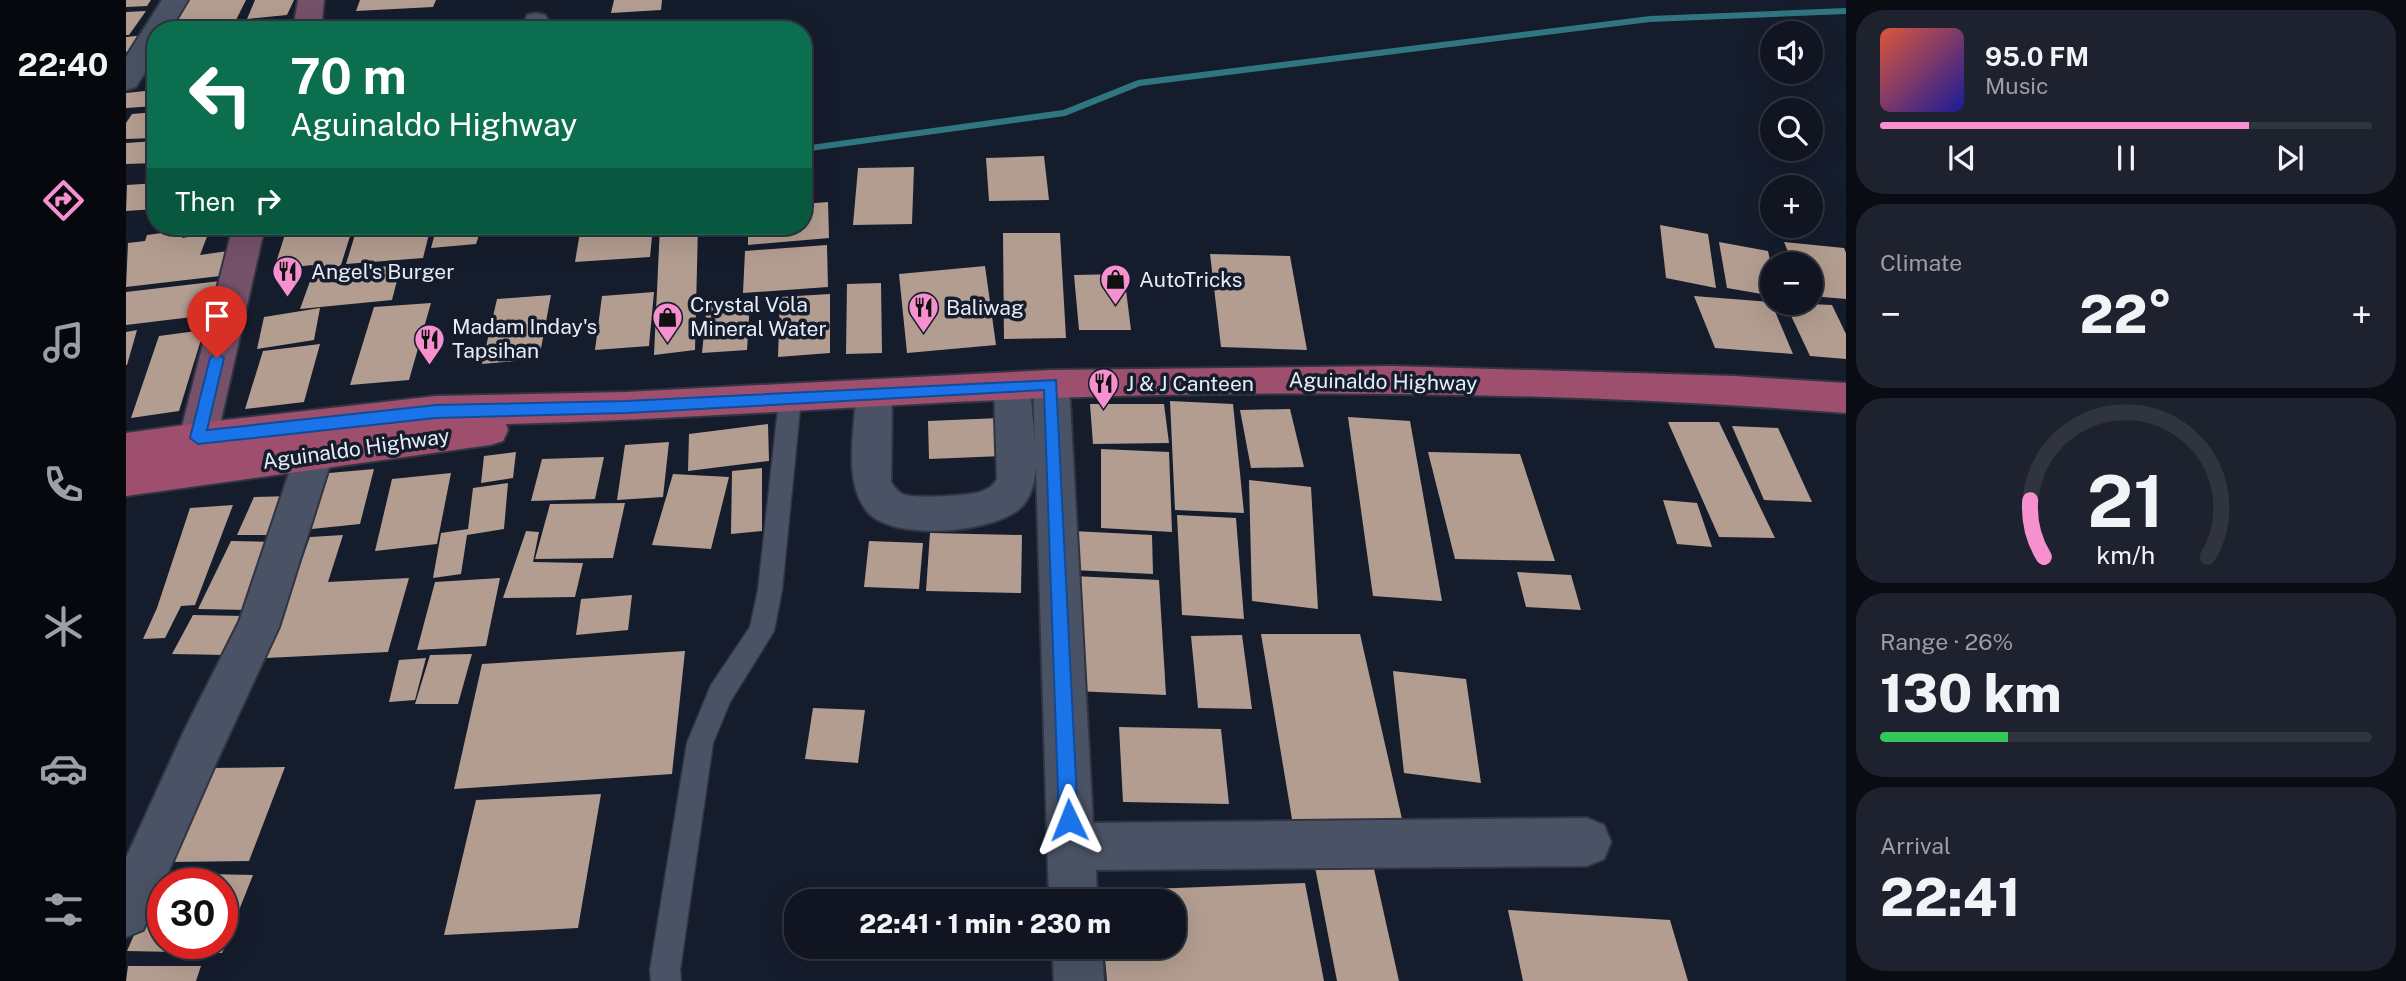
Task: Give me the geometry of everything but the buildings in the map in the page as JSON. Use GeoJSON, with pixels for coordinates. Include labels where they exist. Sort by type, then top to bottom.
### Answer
{"type":"FeatureCollection","features":[{"type":"Feature","properties":{"kind":"main road","name":"Aguinaldo Highway"},"geometry":{"type":"LineString","coordinates":[[126,449],[198,438],[436,411],[626,407],[1031,386],[1392,380],[1734,390],[1846,398]]}},
{"type":"Feature","properties":{"kind":"main road","name":"Aguinaldo Highway"},"geometry":{"type":"LineString","coordinates":[[126,480],[433,439],[626,407]]}},
{"type":"Feature","properties":{"kind":"street"},"geometry":{"type":"LineString","coordinates":[[162,21],[175,0]]}},
{"type":"Feature","properties":{"kind":"street"},"geometry":{"type":"LineString","coordinates":[[308,21],[311,0]]}},
{"type":"Feature","properties":{"kind":"street"},"geometry":{"type":"LineString","coordinates":[[126,81],[147,45]]}},
{"type":"Feature","properties":{"kind":"street"},"geometry":{"type":"LineString","coordinates":[[198,438],[246,235]]}},
{"type":"Feature","properties":{"kind":"street"},"geometry":{"type":"LineString","coordinates":[[874,394],[872,482],[880,499],[897,512],[961,512],[988,508],[1007,498],[1016,482],[1017,456],[1031,386]]}},
{"type":"Feature","properties":{"kind":"street"},"geometry":{"type":"LineString","coordinates":[[1031,386],[1072,889]]}},
{"type":"Feature","properties":{"kind":"street"},"geometry":{"type":"LineString","coordinates":[[126,913],[200,747],[258,626],[314,455]]}},
{"type":"Feature","properties":{"kind":"street"},"geometry":{"type":"LineString","coordinates":[[1070,847],[1587,842]]}},
{"type":"Feature","properties":{"kind":"street"},"geometry":{"type":"LineString","coordinates":[[1078,959],[1079,981]]}},
{"type":"Feature","properties":{"kind":"lane"},"geometry":{"type":"LineString","coordinates":[[666,981],[665,970],[699,743],[720,694],[762,631],[770,590],[790,399]]}},
{"type":"Feature","properties":{"kind":"waterway"},"geometry":{"type":"LineString","coordinates":[[812,148],[1065,113],[1138,83],[1650,19],[1846,11]]}},
{"type":"Feature","properties":{"kind":"place","name":"Angel's Burger"},"geometry":{"type":"Point","coordinates":[288,299]}},
{"type":"Feature","properties":{"kind":"place","name":"AutoTricks"},"geometry":{"type":"Point","coordinates":[1116,307]}},
{"type":"Feature","properties":{"kind":"place","name":"Baliwag"},"geometry":{"type":"Point","coordinates":[923,335]}},
{"type":"Feature","properties":{"kind":"place","name":"Crystal Vola Mineral Water"},"geometry":{"type":"Point","coordinates":[667,344]}},
{"type":"Feature","properties":{"kind":"place","name":"Madam Inday's Tapsihan"},"geometry":{"type":"Point","coordinates":[429,366]}},
{"type":"Feature","properties":{"kind":"place","name":"J & J Canteen"},"geometry":{"type":"Point","coordinates":[1103,411]}},
{"type":"Feature","properties":{"kind":"route"},"geometry":{"type":"LineString","coordinates":[[217,358],[198,438],[436,411],[626,407],[1051,384],[1069,820]]}}]}
